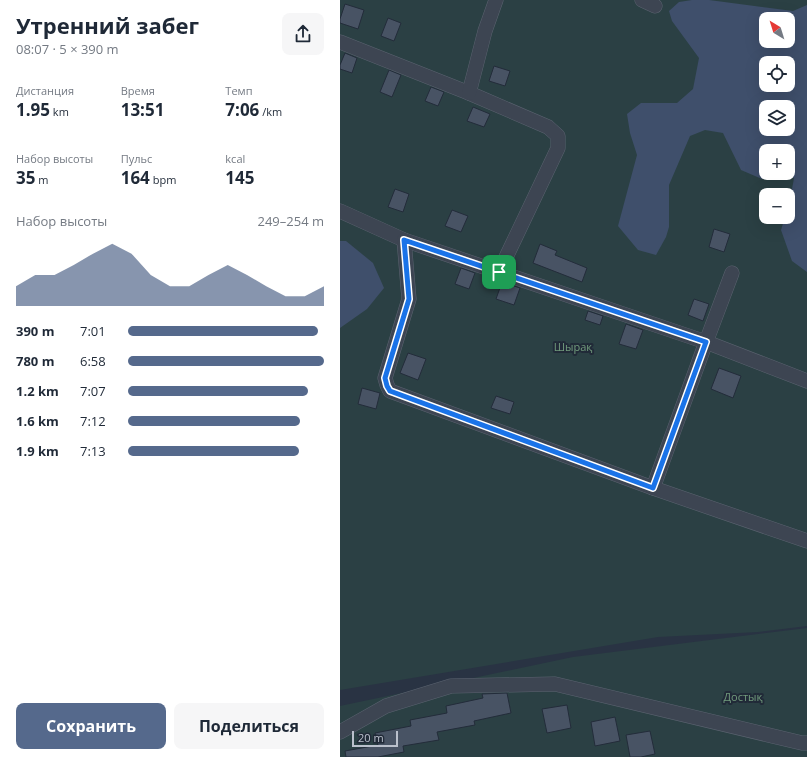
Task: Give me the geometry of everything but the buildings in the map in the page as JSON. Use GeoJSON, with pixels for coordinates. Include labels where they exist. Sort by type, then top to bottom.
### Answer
{"type":"FeatureCollection","features":[{"type":"Feature","properties":{"kind":"street"},"geometry":{"type":"LineString","coordinates":[[469,93],[485,31],[496,0]]}},
{"type":"Feature","properties":{"kind":"street"},"geometry":{"type":"LineString","coordinates":[[340,42],[469,93],[548,127],[558,136],[558,148],[499,272]]}},
{"type":"Feature","properties":{"kind":"street"},"geometry":{"type":"LineString","coordinates":[[340,211],[404,240],[706,342],[807,381]]}},
{"type":"Feature","properties":{"kind":"street"},"geometry":{"type":"LineString","coordinates":[[404,240],[409,299],[385,378],[390,391],[653,488],[807,541]]}},
{"type":"Feature","properties":{"kind":"street"},"geometry":{"type":"LineString","coordinates":[[653,488],[732,272]]}},
{"type":"Feature","properties":{"kind":"street"},"geometry":{"type":"LineString","coordinates":[[340,732],[386,706],[451,686],[555,684],[804,748]]}},
{"type":"Feature","properties":{"kind":"green space","name":"Шырақ"},"geometry":{"type":"Polygon","coordinates":[[[340,0],[807,0],[807,626],[758,632],[658,637],[340,690],[340,0]]]}},
{"type":"Feature","properties":{"kind":"green space","name":"Достық"},"geometry":{"type":"Polygon","coordinates":[[[807,628],[807,757],[340,757],[340,706],[573,657],[807,628]]]}},
{"type":"Feature","properties":{"kind":"water"},"geometry":{"type":"Polygon","coordinates":[[[692,0],[709,0],[793,11],[807,5],[807,272],[792,261],[781,230],[783,224],[795,224],[795,188],[792,188],[794,180],[795,180],[795,144],[759,144],[759,178],[741,170],[723,133],[705,130],[690,136],[669,185],[669,227],[666,237],[656,255],[638,250],[618,226],[637,155],[630,133],[627,114],[641,103],[677,103],[693,89],[699,58],[672,21],[669,11],[679,2],[692,0]]]}},
{"type":"Feature","properties":{"kind":"water"},"geometry":{"type":"Polygon","coordinates":[[[340,241],[346,241],[373,263],[384,288],[367,309],[340,328],[340,241]]]}},
{"type":"Feature","properties":{"kind":"route"},"geometry":{"type":"LineString","coordinates":[[404,240],[499,272],[706,342],[653,488],[390,391],[385,378],[409,299],[404,240]]}}]}
